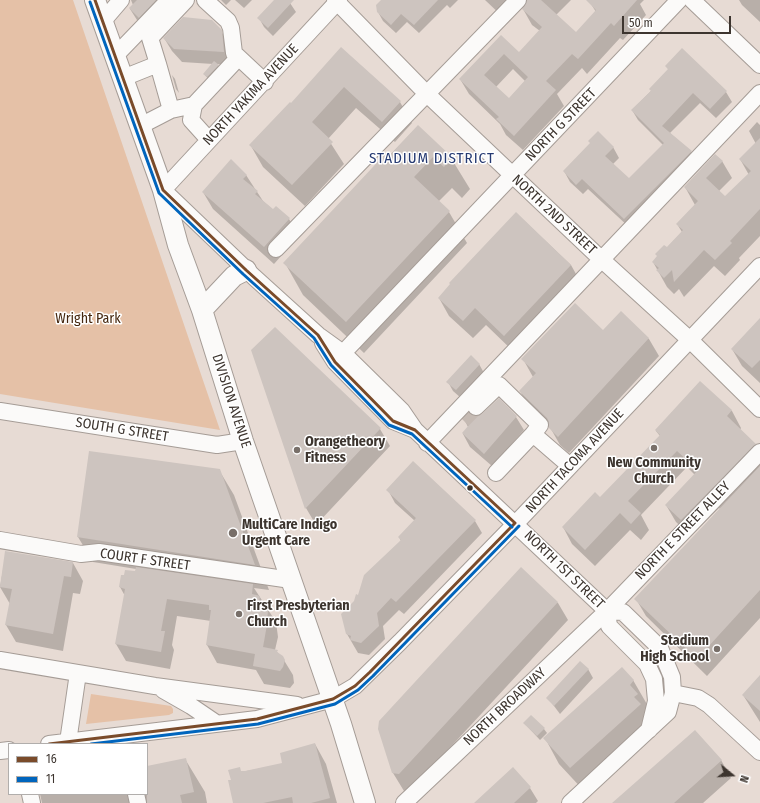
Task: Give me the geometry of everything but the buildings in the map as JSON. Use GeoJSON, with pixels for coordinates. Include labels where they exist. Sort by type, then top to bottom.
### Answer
{"type":"FeatureCollection","features":[{"type":"Feature","properties":{"kind":"main road","name":"DIVISION AVENUE"},"geometry":{"type":"LineString","coordinates":[[95,0],[163,190],[178,245],[202,310],[243,441],[333,699],[365,803]]}},
{"type":"Feature","properties":{"kind":"main road"},"geometry":{"type":"LineString","coordinates":[[202,310],[234,276],[246,270]]}},
{"type":"Feature","properties":{"kind":"street"},"geometry":{"type":"LineString","coordinates":[[103,21],[121,0]]}},
{"type":"Feature","properties":{"kind":"street"},"geometry":{"type":"LineString","coordinates":[[115,56],[169,0]]}},
{"type":"Feature","properties":{"kind":"street"},"geometry":{"type":"LineString","coordinates":[[171,110],[150,38],[186,0]]}},
{"type":"Feature","properties":{"kind":"street"},"geometry":{"type":"LineString","coordinates":[[205,0],[228,20],[231,28],[234,53],[265,82]]}},
{"type":"Feature","properties":{"kind":"street"},"geometry":{"type":"LineString","coordinates":[[276,249],[428,95],[518,0]]}},
{"type":"Feature","properties":{"kind":"street","name":"NORTH G STREET"},"geometry":{"type":"LineString","coordinates":[[343,353],[679,0]]}},
{"type":"Feature","properties":{"kind":"street"},"geometry":{"type":"LineString","coordinates":[[692,0],[760,65]]}},
{"type":"Feature","properties":{"kind":"street","name":"NORTH 2ND STREET"},"geometry":{"type":"LineString","coordinates":[[337,1],[428,95],[601,259],[690,340],[760,409]]}},
{"type":"Feature","properties":{"kind":"street","name":"NORTH YAKIMA AVENUE"},"geometry":{"type":"LineString","coordinates":[[163,190],[265,82],[337,1]]}},
{"type":"Feature","properties":{"kind":"street"},"geometry":{"type":"LineString","coordinates":[[210,140],[191,120],[194,105],[238,58]]}},
{"type":"Feature","properties":{"kind":"street"},"geometry":{"type":"LineString","coordinates":[[123,78],[158,64]]}},
{"type":"Feature","properties":{"kind":"street"},"geometry":{"type":"LineString","coordinates":[[431,446],[601,259],[760,93]]}},
{"type":"Feature","properties":{"kind":"street"},"geometry":{"type":"LineString","coordinates":[[140,126],[171,110],[194,105]]}},
{"type":"Feature","properties":{"kind":"street","name":"NORTH 1ST STREET"},"geometry":{"type":"LineString","coordinates":[[163,190],[246,270],[318,335],[343,353],[402,411],[415,430],[431,446],[515,523],[607,611],[609,626],[647,664],[654,679],[656,702],[649,730]]}},
{"type":"Feature","properties":{"kind":"street","name":"NORTH TACOMA AVENUE"},"geometry":{"type":"LineString","coordinates":[[58,743],[125,740],[216,723],[257,719],[333,699],[355,686],[570,466],[760,266]]}},
{"type":"Feature","properties":{"kind":"street","name":"NORTH 1ST STREET"},"geometry":{"type":"LineString","coordinates":[[318,335],[335,362],[393,421],[415,430]]}},
{"type":"Feature","properties":{"kind":"street"},"geometry":{"type":"LineString","coordinates":[[476,407],[499,385],[540,425],[496,473]]}},
{"type":"Feature","properties":{"kind":"street","name":"SOUTH G STREET"},"geometry":{"type":"LineString","coordinates":[[0,411],[217,445],[243,441]]}},
{"type":"Feature","properties":{"kind":"street"},"geometry":{"type":"LineString","coordinates":[[431,446],[463,420]]}},
{"type":"Feature","properties":{"kind":"street"},"geometry":{"type":"LineString","coordinates":[[533,434],[570,466]]}},
{"type":"Feature","properties":{"kind":"street","name":"NORTH E STREET ALLEY"},"geometry":{"type":"LineString","coordinates":[[607,611],[760,452]]}},
{"type":"Feature","properties":{"kind":"street","name":"COURT F STREET"},"geometry":{"type":"LineString","coordinates":[[0,540],[81,554],[98,552],[291,580]]}},
{"type":"Feature","properties":{"kind":"street","name":"NORTH 1ST STREET"},"geometry":{"type":"LineString","coordinates":[[607,611],[623,612],[660,648],[669,665],[672,677],[673,693]]}},
{"type":"Feature","properties":{"kind":"street","name":"NORTH BROADWAY"},"geometry":{"type":"LineString","coordinates":[[404,803],[607,611]]}},
{"type":"Feature","properties":{"kind":"street"},"geometry":{"type":"LineString","coordinates":[[0,660],[155,686],[302,706]]}},
{"type":"Feature","properties":{"kind":"street"},"geometry":{"type":"LineString","coordinates":[[68,742],[78,673]]}},
{"type":"Feature","properties":{"kind":"street"},"geometry":{"type":"LineString","coordinates":[[155,686],[191,706],[216,723]]}},
{"type":"Feature","properties":{"kind":"street"},"geometry":{"type":"LineString","coordinates":[[570,803],[668,712],[673,693],[698,698],[709,705],[760,752]]}},
{"type":"Feature","properties":{"kind":"green space","name":"Wright Park"},"geometry":{"type":"Polygon","coordinates":[[[0,0],[73,0],[220,430],[0,394],[0,0]]]}},
{"type":"Feature","properties":{"kind":"green space"},"geometry":{"type":"Polygon","coordinates":[[[91,694],[171,706],[173,713],[169,715],[86,724],[91,694]]]}},
{"type":"Feature","properties":{"kind":"tunnel"},"geometry":{"type":"LineString","coordinates":[[463,420],[476,407]]}},
{"type":"Feature","properties":{"kind":"transit line","name":"16"},"geometry":{"type":"LineString","coordinates":[[95,0],[163,190],[246,270],[318,335],[335,362],[393,421],[415,430],[515,523]]}},
{"type":"Feature","properties":{"kind":"transit line","name":"11"},"geometry":{"type":"LineString","coordinates":[[90,2],[159,193],[243,274],[314,338],[331,365],[389,425],[412,434],[512,527]]}},
{"type":"Feature","properties":{"kind":"transit line","name":"16"},"geometry":{"type":"LineString","coordinates":[[57,743],[257,719],[333,699],[355,686],[370,672],[515,523]]}},
{"type":"Feature","properties":{"kind":"transit line","name":"11"},"geometry":{"type":"LineString","coordinates":[[99,743],[258,724],[335,704],[358,690],[373,676],[519,526]]}},
{"type":"Feature","properties":{"kind":"place","name":"New Community Church"},"geometry":{"type":"Point","coordinates":[654,448]}},
{"type":"Feature","properties":{"kind":"place","name":"Orangetheory Fitness"},"geometry":{"type":"Point","coordinates":[297,450]}},
{"type":"Feature","properties":{"kind":"place","name":"MultiCare Indigo Urgent Care"},"geometry":{"type":"Point","coordinates":[233,533]}},
{"type":"Feature","properties":{"kind":"place","name":"First Presbyterian Church"},"geometry":{"type":"Point","coordinates":[239,614]}},
{"type":"Feature","properties":{"kind":"place","name":"Stadium High School"},"geometry":{"type":"Point","coordinates":[717,649]}},
{"type":"Feature","properties":{"kind":"district","name":"STADIUM DISTRICT"},"geometry":{"type":"Point","coordinates":[432,159]}}]}
